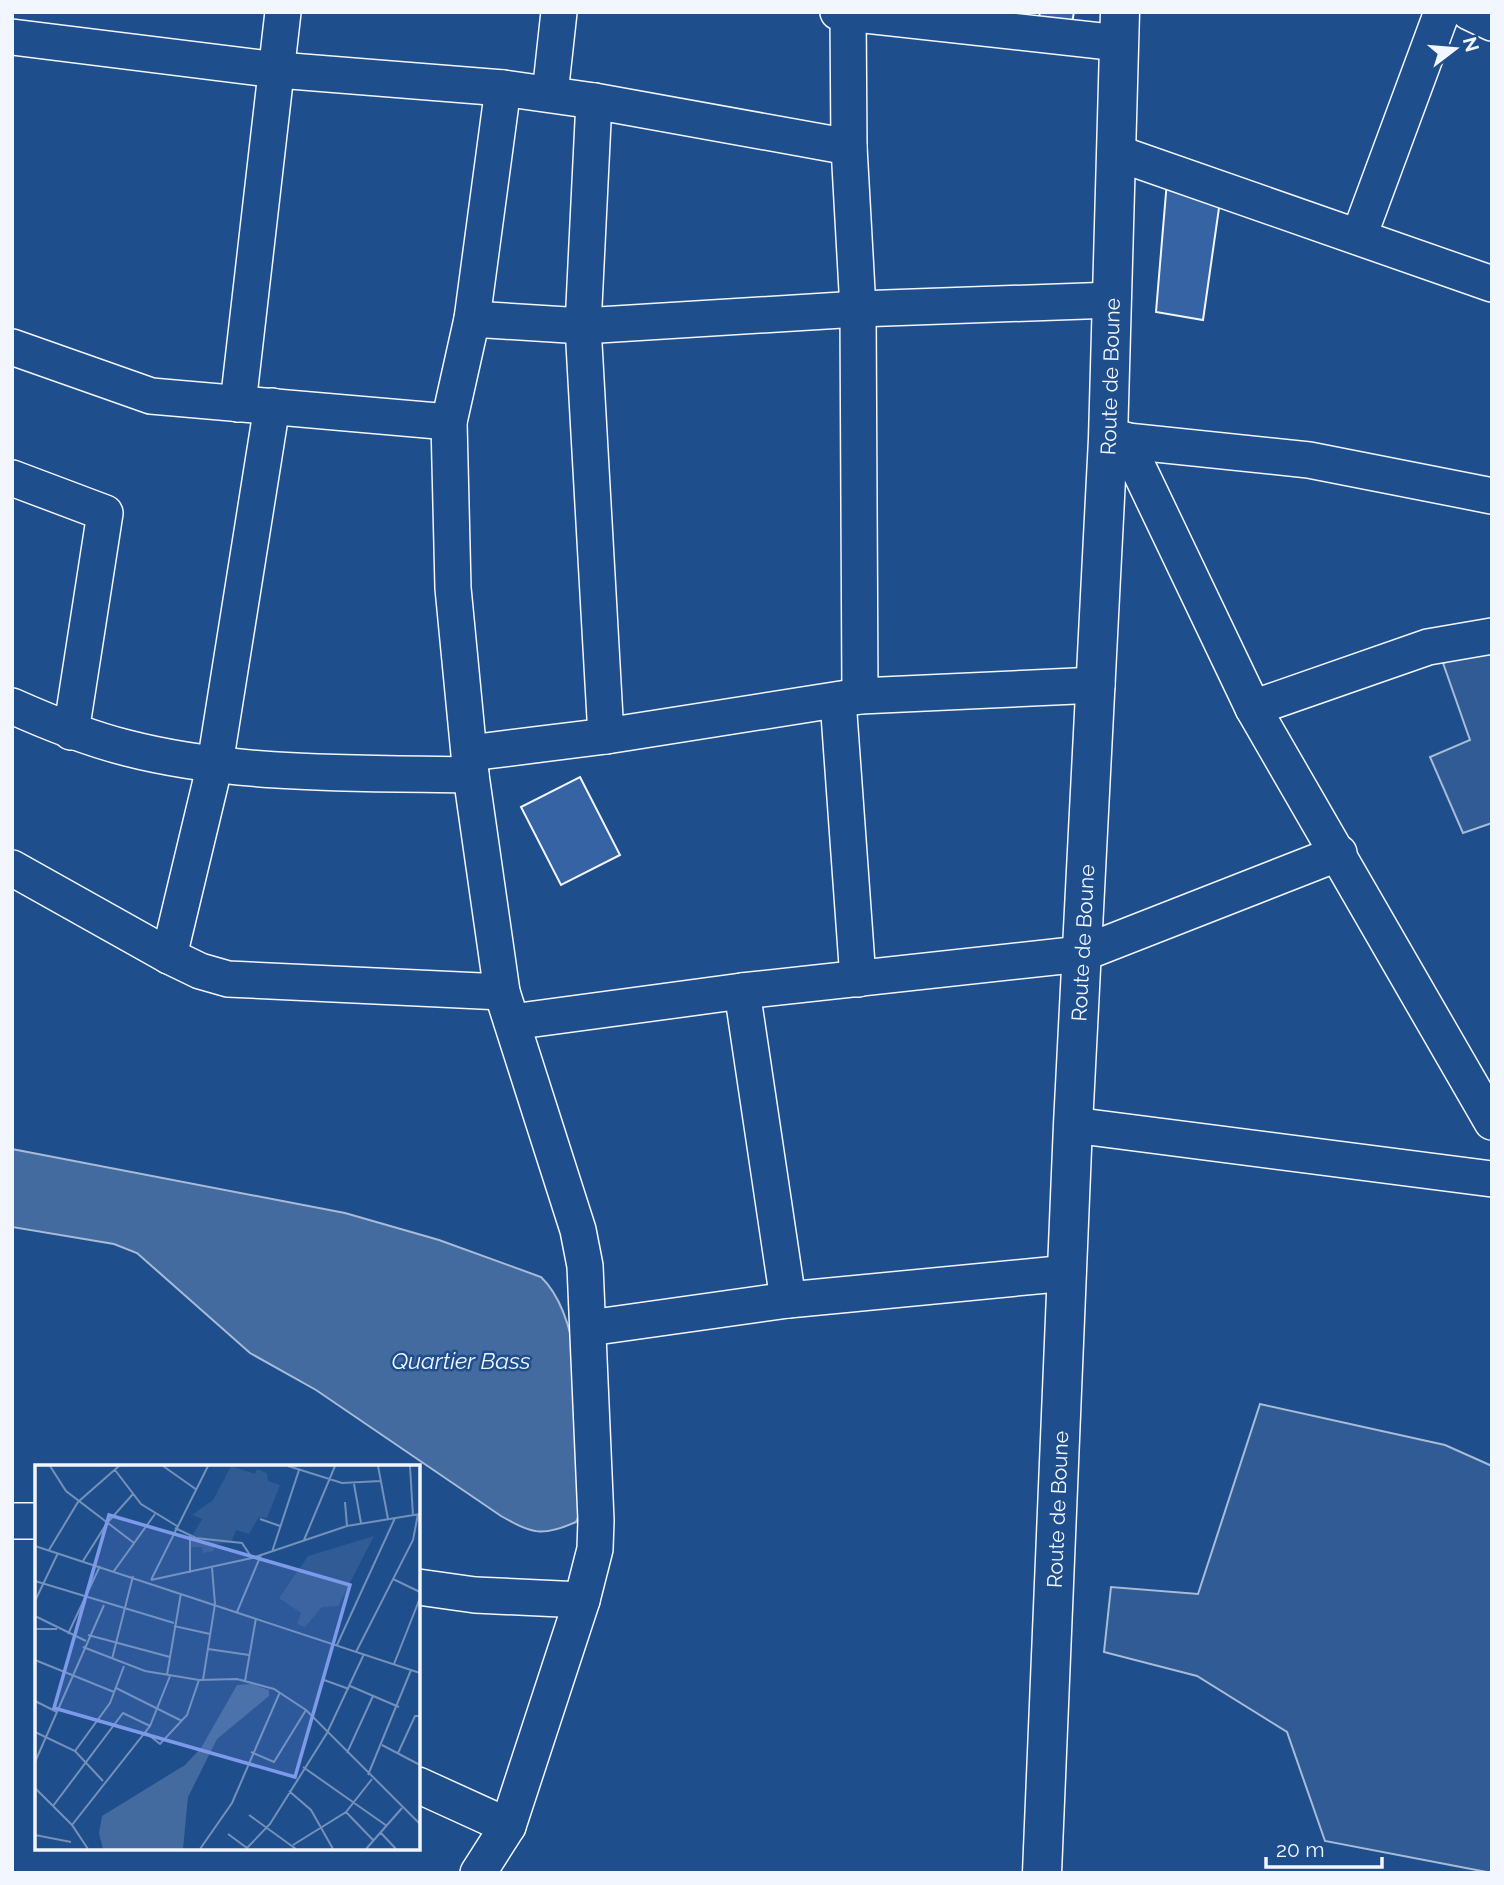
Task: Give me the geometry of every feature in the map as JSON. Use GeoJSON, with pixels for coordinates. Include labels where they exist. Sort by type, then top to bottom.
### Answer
{"type":"FeatureCollection","features":[{"type":"Feature","properties":{"kind":"street"},"geometry":{"type":"LineString","coordinates":[[169,956],[215,764],[255,405],[283,12]]}},
{"type":"Feature","properties":{"kind":"street"},"geometry":{"type":"LineString","coordinates":[[550,94],[559,12]]}},
{"type":"Feature","properties":{"kind":"street"},"geometry":{"type":"LineString","coordinates":[[1360,236],[1442,12]]}},
{"type":"Feature","properties":{"kind":"street"},"geometry":{"type":"LineString","coordinates":[[1469,12],[1492,23]]}},
{"type":"Feature","properties":{"kind":"street"},"geometry":{"type":"LineString","coordinates":[[858,979],[849,698],[858,309],[845,13],[1119,28]]}},
{"type":"Feature","properties":{"kind":"street","name":"Route de Boune"},"geometry":{"type":"LineString","coordinates":[[1042,1873],[1073,1125],[1097,685],[1117,440],[1113,300],[1119,28]]}},
{"type":"Feature","properties":{"kind":"street"},"geometry":{"type":"LineString","coordinates":[[12,37],[278,69],[550,94],[849,147]]}},
{"type":"Feature","properties":{"kind":"street"},"geometry":{"type":"LineString","coordinates":[[478,1873],[508,1826],[582,1600],[595,1549],[596,1520],[585,1266],[578,1230],[507,1007],[470,764],[453,588],[449,422],[472,319],[503,88]]}},
{"type":"Feature","properties":{"kind":"street"},"geometry":{"type":"LineString","coordinates":[[594,101],[583,326],[606,736]]}},
{"type":"Feature","properties":{"kind":"street"},"geometry":{"type":"LineString","coordinates":[[1116,153],[1492,284]]}},
{"type":"Feature","properties":{"kind":"street"},"geometry":{"type":"LineString","coordinates":[[472,319],[583,326],[858,309],[1113,300]]}},
{"type":"Feature","properties":{"kind":"street"},"geometry":{"type":"LineString","coordinates":[[12,347],[151,396],[449,422]]}},
{"type":"Feature","properties":{"kind":"street"},"geometry":{"type":"LineString","coordinates":[[1117,440],[1309,460],[1492,496]]}},
{"type":"Feature","properties":{"kind":"street"},"geometry":{"type":"LineString","coordinates":[[1117,440],[1253,708],[1492,1122]]}},
{"type":"Feature","properties":{"kind":"street"},"geometry":{"type":"LineString","coordinates":[[12,478],[105,513],[71,732]]}},
{"type":"Feature","properties":{"kind":"street"},"geometry":{"type":"LineString","coordinates":[[1253,708],[1428,647],[1492,636]]}},
{"type":"Feature","properties":{"kind":"street"},"geometry":{"type":"LineString","coordinates":[[13,708],[71,732],[128,748],[215,764],[347,773],[470,764],[606,736],[849,698],[1097,685]]}},
{"type":"Feature","properties":{"kind":"street"},"geometry":{"type":"LineString","coordinates":[[12,867],[169,956],[200,971],[228,979],[507,1007],[742,991],[1082,954],[1339,853]]}},
{"type":"Feature","properties":{"kind":"street"},"geometry":{"type":"LineString","coordinates":[[742,991],[788,1300]]}},
{"type":"Feature","properties":{"kind":"street"},"geometry":{"type":"LineString","coordinates":[[1073,1125],[1492,1179]]}},
{"type":"Feature","properties":{"kind":"street"},"geometry":{"type":"LineString","coordinates":[[589,1328],[788,1300],[1068,1273]]}},
{"type":"Feature","properties":{"kind":"street"},"geometry":{"type":"LineString","coordinates":[[12,1521],[35,1521]]}},
{"type":"Feature","properties":{"kind":"street"},"geometry":{"type":"LineString","coordinates":[[420,1587],[475,1595],[582,1600]]}},
{"type":"Feature","properties":{"kind":"street"},"geometry":{"type":"LineString","coordinates":[[420,1786],[508,1826]]}},
{"type":"Feature","properties":{"kind":"shaded area"},"geometry":{"type":"Polygon","coordinates":[[[1492,647],[1492,823],[1463,833],[1430,757],[1470,740],[1443,663],[1492,647]]]}},
{"type":"Feature","properties":{"kind":"shaded area"},"geometry":{"type":"Polygon","coordinates":[[[1260,1404],[1445,1445],[1492,1466],[1492,1873],[1325,1841],[1287,1732],[1197,1676],[1104,1652],[1111,1587],[1198,1594],[1260,1404]]]}},
{"type":"Feature","properties":{"kind":"water","name":"Quartier Bass"},"geometry":{"type":"Polygon","coordinates":[[[12,1149],[345,1213],[439,1240],[541,1277],[556,1297],[567,1323],[579,1384],[583,1504],[576,1522],[554,1530],[538,1531],[521,1527],[501,1516],[316,1390],[250,1353],[137,1253],[114,1244],[12,1227],[12,1149]]]}},
{"type":"Feature","properties":{"kind":"building"},"geometry":{"type":"Polygon","coordinates":[[[1040,12],[1074,12],[1070,34],[1037,28],[1040,12]]]}},
{"type":"Feature","properties":{"kind":"building"},"geometry":{"type":"Polygon","coordinates":[[[1167,181],[1220,201],[1203,320],[1156,312],[1167,181]]]}},
{"type":"Feature","properties":{"kind":"building"},"geometry":{"type":"Polygon","coordinates":[[[580,777],[620,855],[561,885],[521,807],[580,777]]]}}]}
